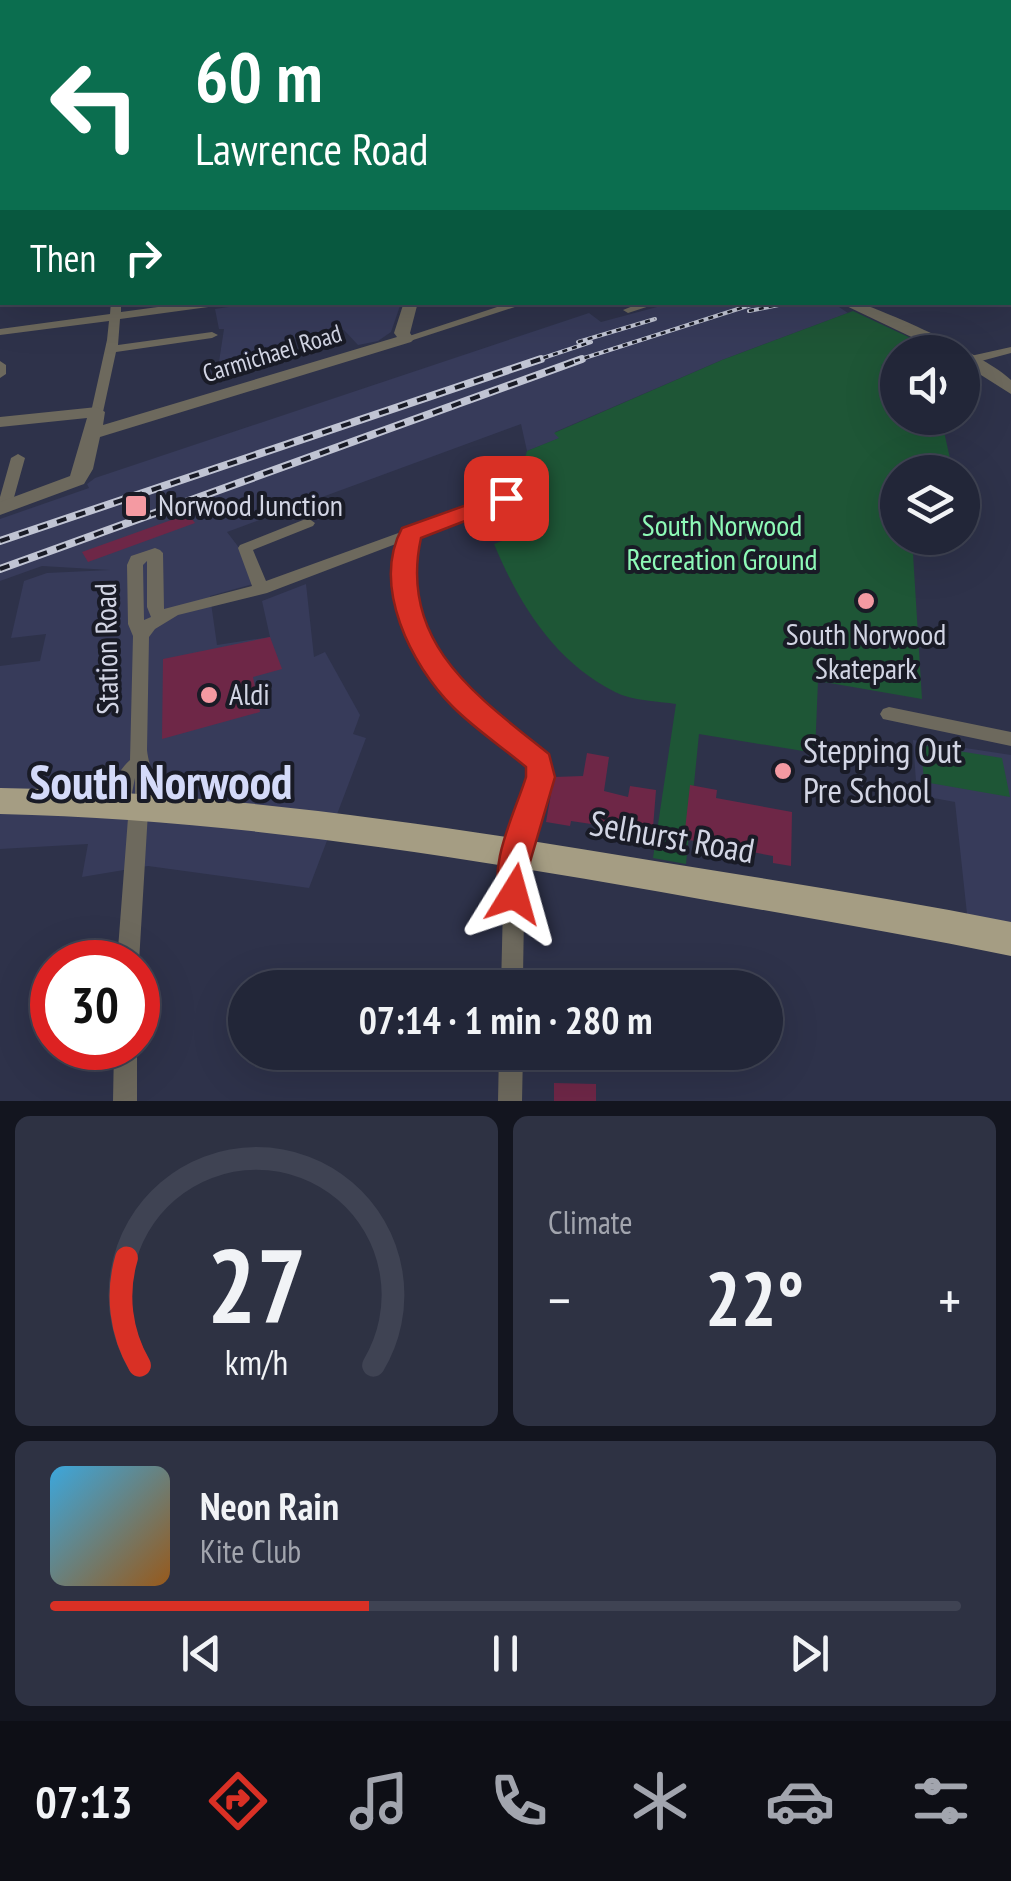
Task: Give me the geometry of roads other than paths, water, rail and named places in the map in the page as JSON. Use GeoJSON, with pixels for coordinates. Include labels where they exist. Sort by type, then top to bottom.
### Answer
{"type":"FeatureCollection","features":[{"type":"Feature","properties":{"kind":"main road","name":"Selhurst Road"},"geometry":{"type":"LineString","coordinates":[[0,801],[134,804],[352,827],[882,913],[1011,940]]}},
{"type":"Feature","properties":{"kind":"street"},"geometry":{"type":"LineString","coordinates":[[0,332],[116,309],[177,305]]}},
{"type":"Feature","properties":{"kind":"street"},"geometry":{"type":"LineString","coordinates":[[406,339],[402,332],[411,305]]}},
{"type":"Feature","properties":{"kind":"street","name":"Carmichael Road"},"geometry":{"type":"LineString","coordinates":[[92,434],[508,305]]}},
{"type":"Feature","properties":{"kind":"street"},"geometry":{"type":"LineString","coordinates":[[628,310],[646,305]]}},
{"type":"Feature","properties":{"kind":"street"},"geometry":{"type":"LineString","coordinates":[[850,305],[916,335]]}},
{"type":"Feature","properties":{"kind":"street"},"geometry":{"type":"LineString","coordinates":[[2,508],[76,481],[84,469],[116,309]]}},
{"type":"Feature","properties":{"kind":"street"},"geometry":{"type":"LineString","coordinates":[[111,349],[212,335]]}},
{"type":"Feature","properties":{"kind":"street"},"geometry":{"type":"LineString","coordinates":[[980,354],[1011,350]]}},
{"type":"Feature","properties":{"kind":"street"},"geometry":{"type":"LineString","coordinates":[[0,365],[0,374]]}},
{"type":"Feature","properties":{"kind":"street"},"geometry":{"type":"LineString","coordinates":[[980,368],[1010,387]]}},
{"type":"Feature","properties":{"kind":"street"},"geometry":{"type":"LineString","coordinates":[[0,422],[97,412]]}},
{"type":"Feature","properties":{"kind":"street"},"geometry":{"type":"LineString","coordinates":[[2,508],[20,463]]}},
{"type":"Feature","properties":{"kind":"street"},"geometry":{"type":"LineString","coordinates":[[141,636],[159,617],[262,588],[506,498]]}},
{"type":"Feature","properties":{"kind":"street"},"geometry":{"type":"LineString","coordinates":[[262,588],[245,548],[308,523]]}},
{"type":"Feature","properties":{"kind":"street"},"geometry":{"type":"LineString","coordinates":[[410,534],[404,563],[406,603],[424,649],[461,698],[539,762],[540,777],[518,852],[513,970]]}},
{"type":"Feature","properties":{"kind":"street","name":"Station Road"},"geometry":{"type":"LineString","coordinates":[[129,940],[134,804],[146,773],[139,762],[141,636],[136,624],[134,565],[136,560],[155,553],[155,607],[159,617]]}},
{"type":"Feature","properties":{"kind":"street"},"geometry":{"type":"LineString","coordinates":[[890,715],[1011,738]]}},
{"type":"Feature","properties":{"kind":"street"},"geometry":{"type":"LineString","coordinates":[[125,1101],[126,1070]]}},
{"type":"Feature","properties":{"kind":"street"},"geometry":{"type":"LineString","coordinates":[[510,1101],[511,1070]]}},
{"type":"Feature","properties":{"kind":"railway"},"geometry":{"type":"LineString","coordinates":[[575,361],[751,305]]}},
{"type":"Feature","properties":{"kind":"railway"},"geometry":{"type":"LineString","coordinates":[[749,311],[778,305]]}},
{"type":"Feature","properties":{"kind":"railway"},"geometry":{"type":"LineString","coordinates":[[578,342],[655,319]]}},
{"type":"Feature","properties":{"kind":"railway"},"geometry":{"type":"LineString","coordinates":[[534,361],[591,342]]}},
{"type":"Feature","properties":{"kind":"railway"},"geometry":{"type":"LineString","coordinates":[[0,541],[541,359]]}},
{"type":"Feature","properties":{"kind":"railway"},"geometry":{"type":"LineString","coordinates":[[0,569],[582,359]]}},
{"type":"Feature","properties":{"kind":"place","name":"Norwood Junction"},"geometry":{"type":"Point","coordinates":[136,506]}},
{"type":"Feature","properties":{"kind":"place","name":"South Norwood Skatepark"},"geometry":{"type":"Point","coordinates":[866,601]}},
{"type":"Feature","properties":{"kind":"place","name":"Aldi"},"geometry":{"type":"Point","coordinates":[209,695]}},
{"type":"Feature","properties":{"kind":"place","name":"Stepping Out Pre School"},"geometry":{"type":"Point","coordinates":[783,771]}},
{"type":"Feature","properties":{"kind":"district","name":"South Norwood"},"geometry":{"type":"Point","coordinates":[161,782]}},
{"type":"Feature","properties":{"kind":"park label","name":"South Norwood Recreation Ground"},"geometry":{"type":"Point","coordinates":[722,543]}}]}
